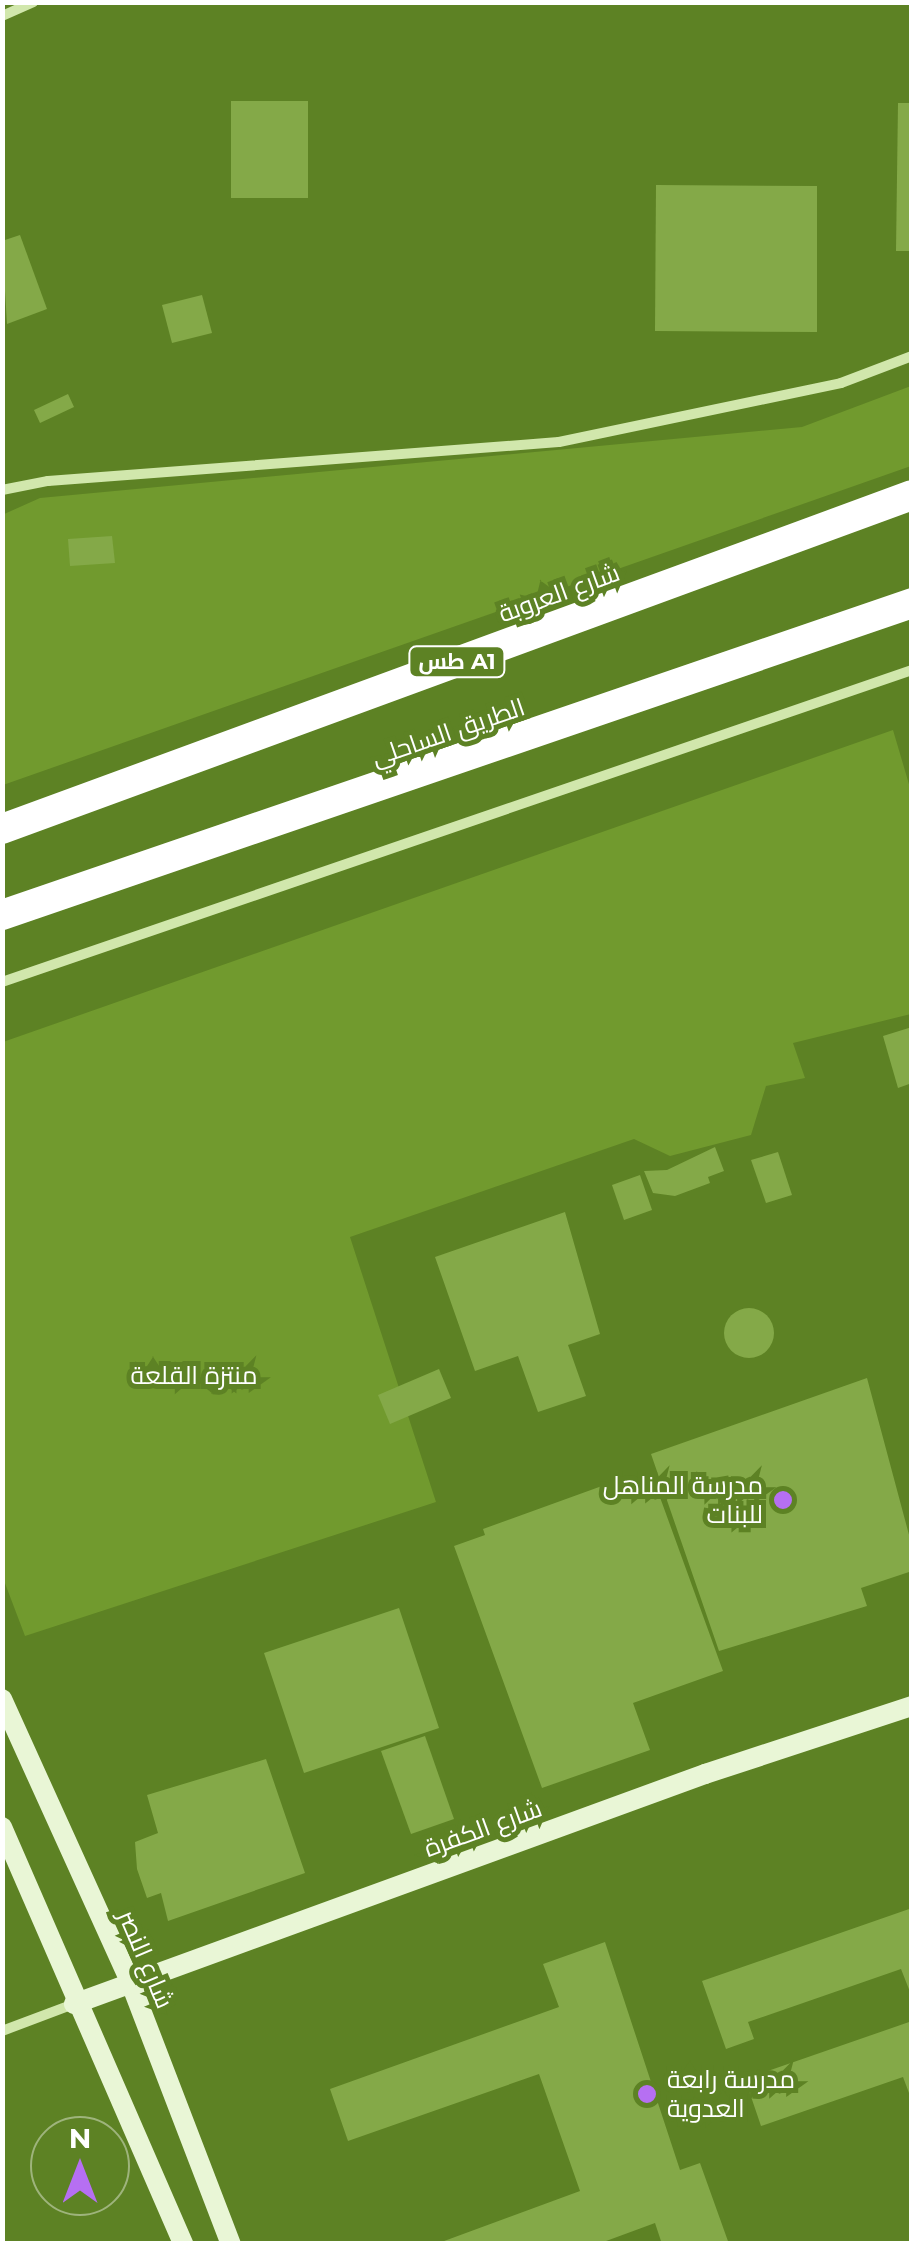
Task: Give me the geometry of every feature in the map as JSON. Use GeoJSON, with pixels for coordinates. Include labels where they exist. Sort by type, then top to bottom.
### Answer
{"type":"FeatureCollection","features":[{"type":"Feature","properties":{"kind":"highway","name":"شارع العروبة"},"geometry":{"type":"LineString","coordinates":[[2,828],[912,495]]}},
{"type":"Feature","properties":{"kind":"highway","name":"الطريق الساحلي"},"geometry":{"type":"LineString","coordinates":[[2,914],[912,603]]}},
{"type":"Feature","properties":{"kind":"street"},"geometry":{"type":"LineString","coordinates":[[2,16],[33,2]]}},
{"type":"Feature","properties":{"kind":"street"},"geometry":{"type":"LineString","coordinates":[[2,490],[48,481],[559,442],[841,383],[912,356]]}},
{"type":"Feature","properties":{"kind":"street"},"geometry":{"type":"LineString","coordinates":[[2,982],[912,670]]}},
{"type":"Feature","properties":{"kind":"street","name":"شارع النصر"},"geometry":{"type":"LineString","coordinates":[[2,1699],[131,1984],[232,2244]]}},
{"type":"Feature","properties":{"kind":"street","name":"شارع الكفرة"},"geometry":{"type":"LineString","coordinates":[[74,2004],[705,1774],[912,1706]]}},
{"type":"Feature","properties":{"kind":"street"},"geometry":{"type":"LineString","coordinates":[[2,1827],[74,2004],[183,2244]]}},
{"type":"Feature","properties":{"kind":"street"},"geometry":{"type":"LineString","coordinates":[[2,2031],[74,2004]]}},
{"type":"Feature","properties":{"kind":"green space"},"geometry":{"type":"Polygon","coordinates":[[[911,386],[911,466],[3,785],[2,515],[40,498],[802,427],[911,386]]]}},
{"type":"Feature","properties":{"kind":"green space","name":"منتزة القلعة"},"geometry":{"type":"Polygon","coordinates":[[[893,730],[911,791],[911,1014],[793,1043],[805,1078],[766,1086],[751,1135],[670,1156],[634,1139],[350,1237],[436,1502],[25,1636],[3,1578],[3,1042],[893,730]]]}},
{"type":"Feature","properties":{"kind":"building"},"geometry":{"type":"Polygon","coordinates":[[[231,101],[308,101],[308,198],[231,198],[231,101]]]}},
{"type":"Feature","properties":{"kind":"building"},"geometry":{"type":"Polygon","coordinates":[[[898,103],[912,103],[912,251],[896,251],[898,103]]]}},
{"type":"Feature","properties":{"kind":"building"},"geometry":{"type":"Polygon","coordinates":[[[656,185],[817,186],[817,332],[655,331],[656,185]]]}},
{"type":"Feature","properties":{"kind":"building"},"geometry":{"type":"Polygon","coordinates":[[[20,235],[47,309],[7,324],[2,241],[20,235]]]}},
{"type":"Feature","properties":{"kind":"building"},"geometry":{"type":"Polygon","coordinates":[[[202,295],[212,333],[172,343],[162,305],[202,295]]]}},
{"type":"Feature","properties":{"kind":"building"},"geometry":{"type":"Polygon","coordinates":[[[68,394],[74,407],[40,423],[34,410],[68,394]]]}},
{"type":"Feature","properties":{"kind":"building"},"geometry":{"type":"Polygon","coordinates":[[[112,536],[115,563],[70,566],[68,539],[112,536]]]}},
{"type":"Feature","properties":{"kind":"building"},"geometry":{"type":"Polygon","coordinates":[[[912,1027],[912,1083],[898,1088],[883,1036],[912,1027]]]}},
{"type":"Feature","properties":{"kind":"building"},"geometry":{"type":"Polygon","coordinates":[[[715,1147],[724,1171],[708,1177],[710,1183],[675,1196],[653,1193],[644,1171],[667,1170],[715,1147]]]}},
{"type":"Feature","properties":{"kind":"building"},"geometry":{"type":"Polygon","coordinates":[[[778,1152],[792,1195],[766,1203],[751,1160],[778,1152]]]}},
{"type":"Feature","properties":{"kind":"building"},"geometry":{"type":"Polygon","coordinates":[[[640,1175],[652,1210],[624,1220],[612,1185],[640,1175]]]}},
{"type":"Feature","properties":{"kind":"building"},"geometry":{"type":"Polygon","coordinates":[[[565,1212],[600,1334],[568,1345],[586,1396],[538,1412],[518,1356],[475,1371],[435,1257],[565,1212]]]}},
{"type":"Feature","properties":{"kind":"building"},"geometry":{"type":"Polygon","coordinates":[[[749,1308],[767,1315],[774,1333],[767,1351],[749,1358],[731,1351],[724,1333],[731,1315],[749,1308]]]}},
{"type":"Feature","properties":{"kind":"building"},"geometry":{"type":"Polygon","coordinates":[[[439,1369],[451,1398],[390,1424],[378,1395],[439,1369]]]}},
{"type":"Feature","properties":{"kind":"building","name":"مدرسة المناهل للبنات"},"geometry":{"type":"Polygon","coordinates":[[[867,1378],[912,1546],[912,1571],[861,1588],[867,1606],[719,1651],[651,1454],[867,1378]]]}},
{"type":"Feature","properties":{"kind":"building"},"geometry":{"type":"Polygon","coordinates":[[[624,1478],[627,1487],[653,1478],[723,1671],[633,1703],[650,1750],[542,1788],[454,1546],[485,1535],[483,1529],[624,1478]]]}},
{"type":"Feature","properties":{"kind":"building"},"geometry":{"type":"Polygon","coordinates":[[[399,1608],[439,1728],[304,1773],[264,1653],[399,1608]]]}},
{"type":"Feature","properties":{"kind":"building"},"geometry":{"type":"Polygon","coordinates":[[[425,1736],[454,1819],[411,1834],[381,1751],[425,1736]]]}},
{"type":"Feature","properties":{"kind":"building"},"geometry":{"type":"Polygon","coordinates":[[[266,1759],[305,1873],[168,1921],[161,1893],[147,1898],[137,1869],[135,1842],[158,1833],[147,1795],[266,1759]]]}},
{"type":"Feature","properties":{"kind":"building"},"geometry":{"type":"Polygon","coordinates":[[[912,1908],[912,1997],[901,1969],[748,2022],[754,2039],[726,2049],[702,1981],[912,1908]]]}},
{"type":"Feature","properties":{"kind":"building"},"geometry":{"type":"Polygon","coordinates":[[[605,1942],[680,2170],[700,2163],[729,2244],[662,2244],[655,2223],[598,2244],[436,2244],[580,2191],[539,2074],[348,2141],[330,2089],[559,2007],[543,1964],[605,1942]]]}},
{"type":"Feature","properties":{"kind":"building"},"geometry":{"type":"Polygon","coordinates":[[[912,2021],[912,2101],[903,2077],[761,2126],[745,2079],[912,2021]]]}},
{"type":"Feature","properties":{"kind":"place","name":"مدرسة المناهل للبنات"},"geometry":{"type":"Point","coordinates":[783,1500]}},
{"type":"Feature","properties":{"kind":"place","name":"مدرسة رابعة العدوية"},"geometry":{"type":"Point","coordinates":[647,2094]}}]}
